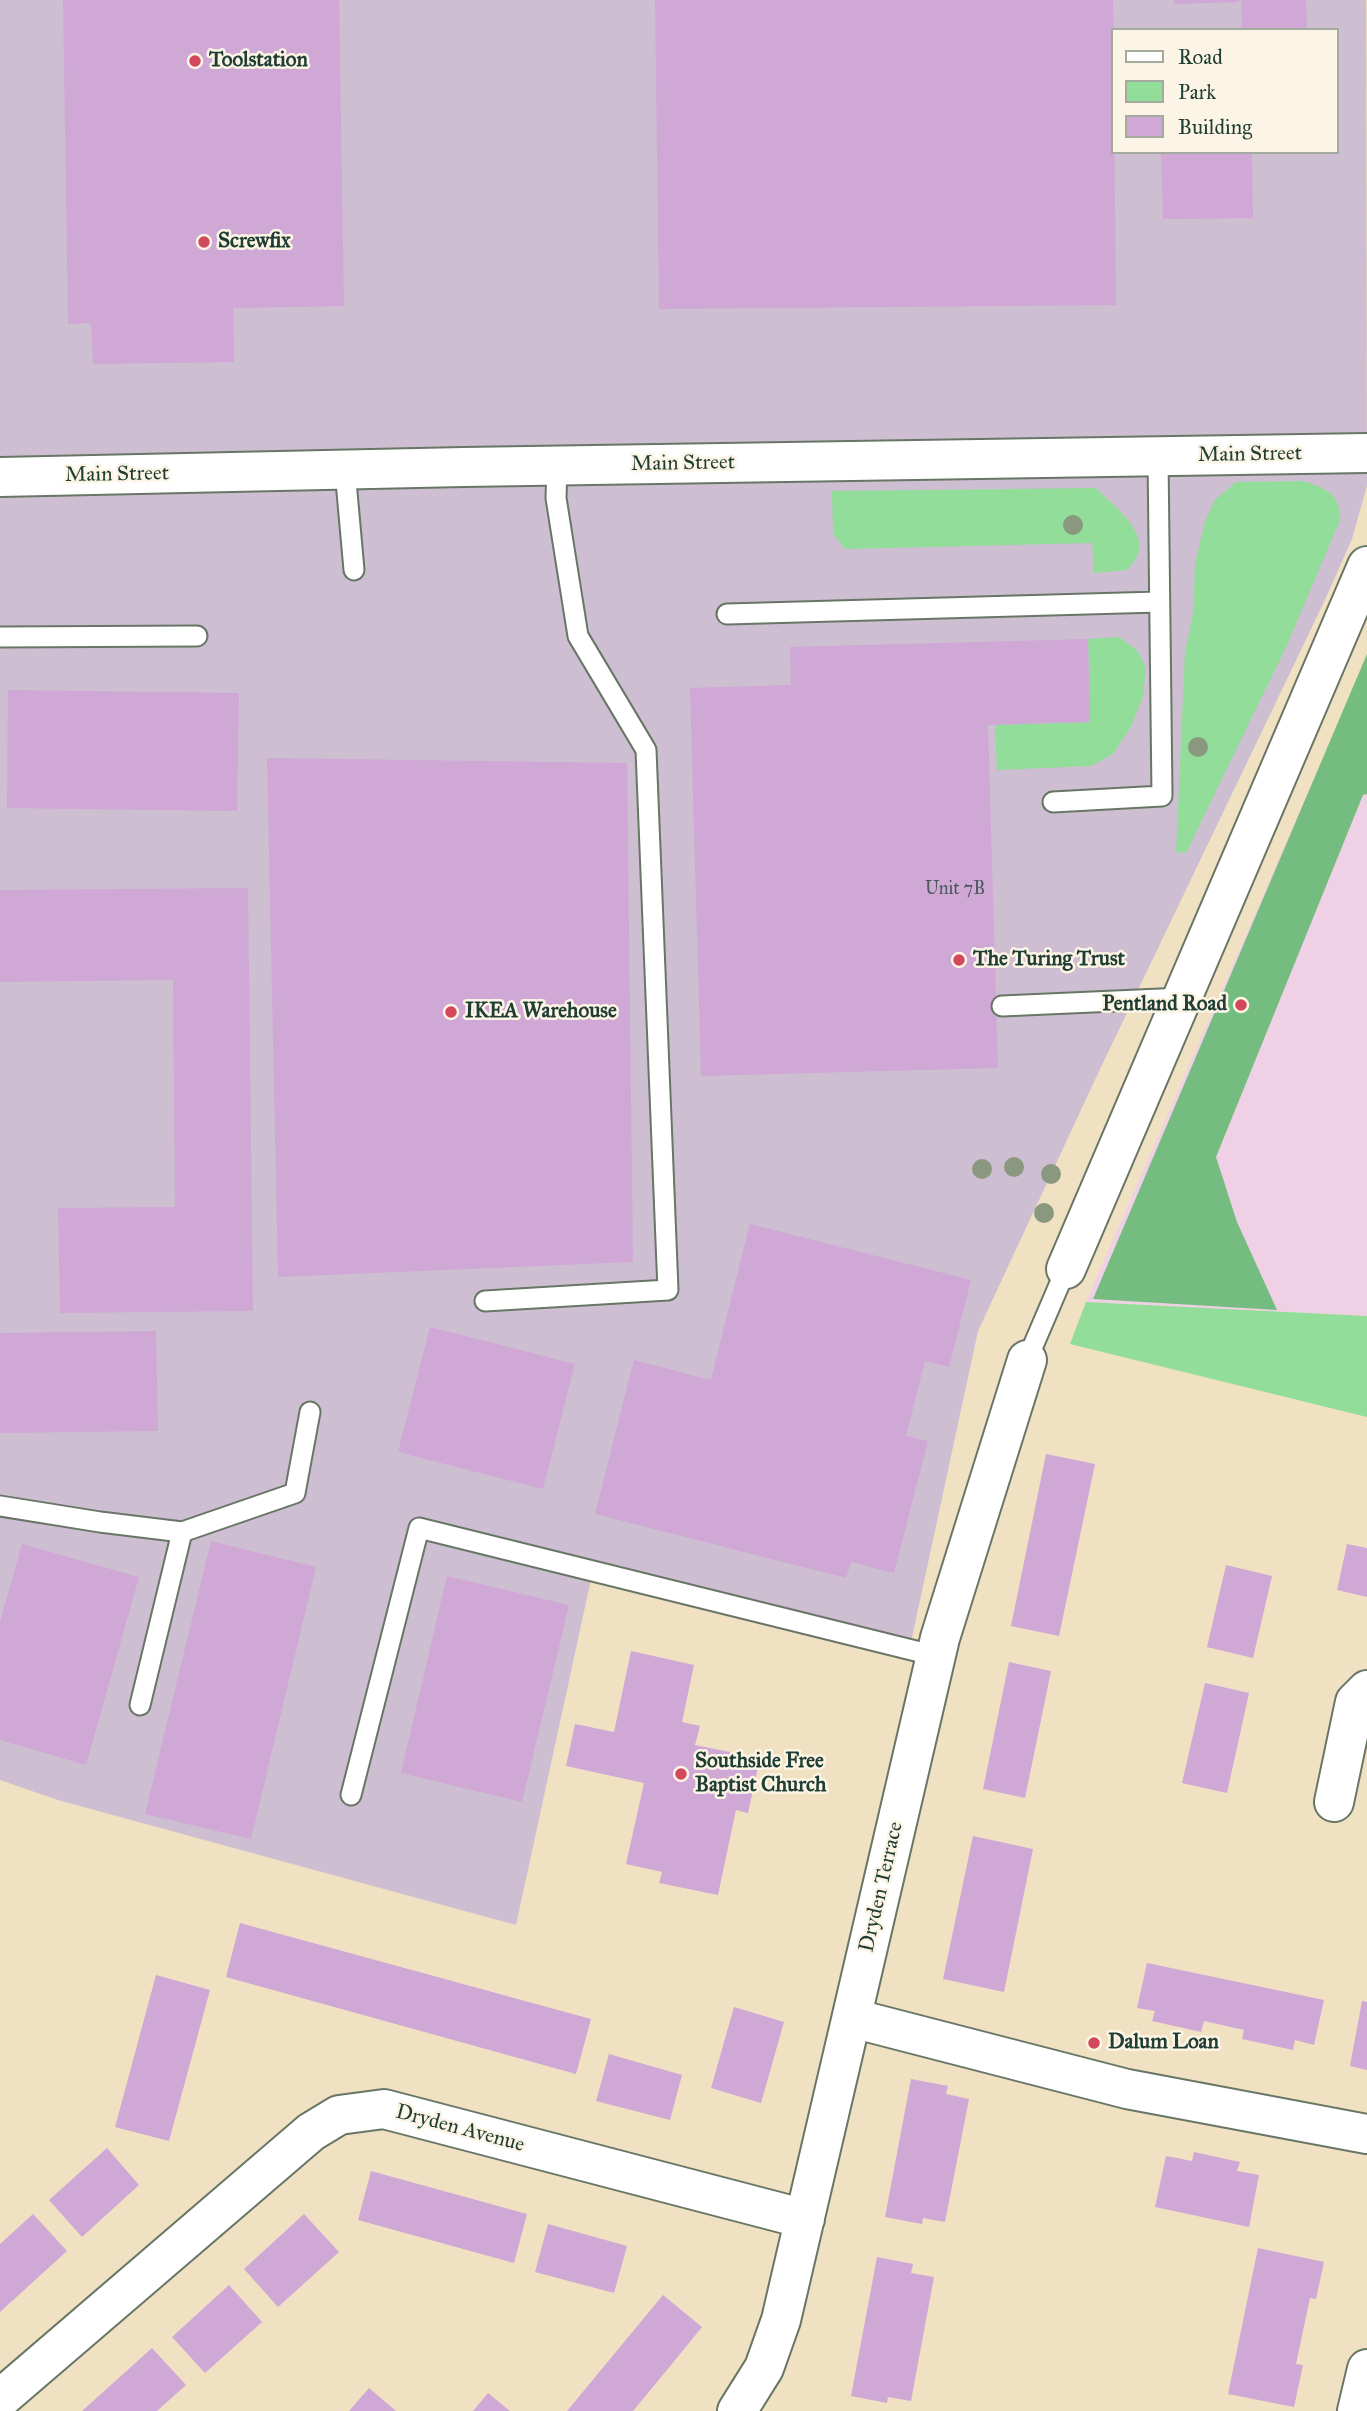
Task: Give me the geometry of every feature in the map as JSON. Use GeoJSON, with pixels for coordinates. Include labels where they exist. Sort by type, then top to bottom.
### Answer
{"type":"FeatureCollection","features":[{"type":"Feature","properties":{"kind":"street","name":"Main Street"},"geometry":{"type":"LineString","coordinates":[[0,477],[1367,453]]}},
{"type":"Feature","properties":{"kind":"street"},"geometry":{"type":"LineString","coordinates":[[1066,1269],[1367,566]]}},
{"type":"Feature","properties":{"kind":"street","name":"Dryden Terrace"},"geometry":{"type":"LineString","coordinates":[[737,2411],[765,2368],[781,2320],[936,1656],[1027,1360]]}},
{"type":"Feature","properties":{"kind":"street"},"geometry":{"type":"LineString","coordinates":[[1334,1802],[1355,1702],[1367,1690]]}},
{"type":"Feature","properties":{"kind":"street"},"geometry":{"type":"LineString","coordinates":[[852,2018],[1127,2089],[1367,2134]]}},
{"type":"Feature","properties":{"kind":"street","name":"Dryden Avenue"},"geometry":{"type":"LineString","coordinates":[[0,2399],[310,2132],[339,2115],[384,2109],[805,2219]]}},
{"type":"Feature","properties":{"kind":"street"},"geometry":{"type":"LineString","coordinates":[[1357,2411],[1367,2369]]}},
{"type":"Feature","properties":{"kind":"lane"},"geometry":{"type":"LineString","coordinates":[[1053,802],[1162,796],[1158,457]]}},
{"type":"Feature","properties":{"kind":"lane"},"geometry":{"type":"LineString","coordinates":[[485,1301],[668,1290],[646,750],[578,636],[556,498],[557,466]]}},
{"type":"Feature","properties":{"kind":"lane"},"geometry":{"type":"LineString","coordinates":[[345,470],[354,570]]}},
{"type":"Feature","properties":{"kind":"lane"},"geometry":{"type":"LineString","coordinates":[[727,614],[1159,602]]}},
{"type":"Feature","properties":{"kind":"lane"},"geometry":{"type":"LineString","coordinates":[[0,637],[197,636]]}},
{"type":"Feature","properties":{"kind":"lane"},"geometry":{"type":"LineString","coordinates":[[1002,1006],[1183,998]]}},
{"type":"Feature","properties":{"kind":"lane"},"geometry":{"type":"LineString","coordinates":[[1027,1360],[1066,1269]]}},
{"type":"Feature","properties":{"kind":"lane"},"geometry":{"type":"LineString","coordinates":[[0,1506],[182,1532],[295,1493],[310,1412]]}},
{"type":"Feature","properties":{"kind":"lane"},"geometry":{"type":"LineString","coordinates":[[351,1795],[419,1528],[936,1656]]}},
{"type":"Feature","properties":{"kind":"lane"},"geometry":{"type":"LineString","coordinates":[[140,1704],[182,1532]]}},
{"type":"Feature","properties":{"kind":"shaded area"},"geometry":{"type":"Polygon","coordinates":[[[0,0],[1366,0],[1367,486],[1352,539],[1324,602],[978,1331],[911,1642],[593,1570],[516,1925],[58,1800],[0,1780],[0,0]]]}},
{"type":"Feature","properties":{"kind":"shaded area"},"geometry":{"type":"Polygon","coordinates":[[[1367,657],[1367,1316],[1086,1302],[1367,657]]]}},
{"type":"Feature","properties":{"kind":"green space"},"geometry":{"type":"Polygon","coordinates":[[[1303,481],[1334,497],[1340,520],[1287,645],[1186,853],[1176,852],[1185,651],[1193,613],[1195,564],[1205,521],[1215,500],[1236,482],[1303,481]]]}},
{"type":"Feature","properties":{"kind":"green space"},"geometry":{"type":"Polygon","coordinates":[[[1096,488],[1127,519],[1138,537],[1137,557],[1127,570],[1094,573],[1092,543],[845,549],[833,534],[832,491],[1096,488]]]}},
{"type":"Feature","properties":{"kind":"green space"},"geometry":{"type":"Polygon","coordinates":[[[1119,637],[1137,650],[1146,668],[1143,696],[1131,727],[1113,754],[1091,766],[997,770],[995,725],[1090,722],[1088,639],[1119,637]]]}},
{"type":"Feature","properties":{"kind":"green space"},"geometry":{"type":"Polygon","coordinates":[[[1367,654],[1367,794],[1363,795],[1216,1157],[1237,1222],[1277,1310],[1093,1299],[1367,654]]]}},
{"type":"Feature","properties":{"kind":"green space"},"geometry":{"type":"Polygon","coordinates":[[[1086,1302],[1367,1316],[1367,1417],[1070,1344],[1086,1302]]]}},
{"type":"Feature","properties":{"kind":"building"},"geometry":{"type":"Polygon","coordinates":[[[63,0],[339,0],[344,306],[233,308],[234,362],[93,364],[91,323],[68,324],[63,0]]]}},
{"type":"Feature","properties":{"kind":"building"},"geometry":{"type":"Polygon","coordinates":[[[655,0],[1113,0],[1112,154],[1115,154],[1116,305],[659,309],[655,0]]]}},
{"type":"Feature","properties":{"kind":"building"},"geometry":{"type":"Polygon","coordinates":[[[1174,0],[1239,0],[1239,2],[1174,4],[1174,0]]]}},
{"type":"Feature","properties":{"kind":"building"},"geometry":{"type":"Polygon","coordinates":[[[1241,0],[1306,0],[1307,28],[1242,28],[1241,0]]]}},
{"type":"Feature","properties":{"kind":"building"},"geometry":{"type":"Polygon","coordinates":[[[1161,154],[1252,154],[1253,218],[1163,219],[1161,154]]]}},
{"type":"Feature","properties":{"kind":"building"},"geometry":{"type":"Polygon","coordinates":[[[1088,639],[1090,722],[988,725],[998,1068],[701,1076],[690,688],[791,685],[790,647],[1088,639]]]}},
{"type":"Feature","properties":{"kind":"building"},"geometry":{"type":"Polygon","coordinates":[[[8,690],[239,693],[237,811],[7,808],[8,690]]]}},
{"type":"Feature","properties":{"kind":"building","name":"IKEA Warehouse"},"geometry":{"type":"Polygon","coordinates":[[[267,758],[627,763],[633,1262],[278,1277],[267,758]]]}},
{"type":"Feature","properties":{"kind":"building"},"geometry":{"type":"Polygon","coordinates":[[[248,888],[253,1311],[60,1313],[58,1208],[175,1207],[173,980],[0,982],[0,890],[248,888]]]}},
{"type":"Feature","properties":{"kind":"building"},"geometry":{"type":"Polygon","coordinates":[[[750,1224],[971,1280],[949,1367],[925,1361],[906,1436],[928,1441],[894,1573],[851,1562],[846,1578],[595,1514],[634,1360],[711,1380],[750,1224]]]}},
{"type":"Feature","properties":{"kind":"building"},"geometry":{"type":"Polygon","coordinates":[[[430,1327],[575,1364],[543,1489],[398,1452],[430,1327]]]}},
{"type":"Feature","properties":{"kind":"building"},"geometry":{"type":"Polygon","coordinates":[[[156,1331],[158,1431],[0,1433],[0,1333],[156,1331]]]}},
{"type":"Feature","properties":{"kind":"building"},"geometry":{"type":"Polygon","coordinates":[[[1046,1454],[1095,1464],[1059,1636],[1011,1626],[1046,1454]]]}},
{"type":"Feature","properties":{"kind":"building"},"geometry":{"type":"Polygon","coordinates":[[[211,1541],[316,1567],[251,1839],[145,1814],[211,1541]]]}},
{"type":"Feature","properties":{"kind":"building"},"geometry":{"type":"Polygon","coordinates":[[[22,1544],[139,1577],[86,1765],[0,1740],[0,1622],[22,1544]]]}},
{"type":"Feature","properties":{"kind":"building"},"geometry":{"type":"Polygon","coordinates":[[[1347,1544],[1367,1548],[1367,1597],[1337,1590],[1347,1544]]]}},
{"type":"Feature","properties":{"kind":"building"},"geometry":{"type":"Polygon","coordinates":[[[1226,1565],[1272,1576],[1253,1658],[1207,1647],[1226,1565]]]}},
{"type":"Feature","properties":{"kind":"building"},"geometry":{"type":"Polygon","coordinates":[[[447,1576],[569,1605],[522,1802],[401,1773],[447,1576]]]}},
{"type":"Feature","properties":{"kind":"building","name":"Southside Free Baptist Church"},"geometry":{"type":"Polygon","coordinates":[[[631,1651],[694,1665],[682,1722],[700,1726],[695,1745],[760,1758],[748,1813],[736,1810],[718,1895],[659,1883],[662,1872],[626,1864],[644,1783],[566,1766],[575,1724],[614,1732],[631,1651]]]}},
{"type":"Feature","properties":{"kind":"building"},"geometry":{"type":"Polygon","coordinates":[[[1009,1662],[1051,1671],[1025,1798],[983,1789],[1009,1662]]]}},
{"type":"Feature","properties":{"kind":"building"},"geometry":{"type":"Polygon","coordinates":[[[1205,1683],[1249,1693],[1227,1793],[1182,1783],[1205,1683]]]}},
{"type":"Feature","properties":{"kind":"building"},"geometry":{"type":"Polygon","coordinates":[[[973,1836],[1033,1849],[1004,1992],[943,1979],[973,1836]]]}},
{"type":"Feature","properties":{"kind":"building"},"geometry":{"type":"Polygon","coordinates":[[[240,1923],[591,2019],[576,2074],[226,1977],[240,1923]]]}},
{"type":"Feature","properties":{"kind":"building"},"geometry":{"type":"Polygon","coordinates":[[[1147,1963],[1324,2000],[1314,2045],[1295,2040],[1293,2050],[1242,2039],[1244,2030],[1204,2021],[1201,2032],[1152,2021],[1155,2011],[1137,2008],[1147,1963]]]}},
{"type":"Feature","properties":{"kind":"building"},"geometry":{"type":"Polygon","coordinates":[[[156,1975],[210,1990],[169,2141],[115,2127],[156,1975]]]}},
{"type":"Feature","properties":{"kind":"building"},"geometry":{"type":"Polygon","coordinates":[[[1362,2001],[1367,2002],[1367,2070],[1350,2066],[1362,2001]]]}},
{"type":"Feature","properties":{"kind":"building"},"geometry":{"type":"Polygon","coordinates":[[[734,2007],[784,2022],[761,2103],[711,2088],[734,2007]]]}},
{"type":"Feature","properties":{"kind":"building"},"geometry":{"type":"Polygon","coordinates":[[[609,2054],[682,2075],[670,2120],[596,2101],[609,2054]]]}},
{"type":"Feature","properties":{"kind":"building"},"geometry":{"type":"Polygon","coordinates":[[[911,2079],[948,2086],[946,2094],[969,2099],[945,2222],[923,2218],[922,2224],[885,2217],[911,2079]]]}},
{"type":"Feature","properties":{"kind":"building"},"geometry":{"type":"Polygon","coordinates":[[[107,2148],[139,2185],[82,2237],[49,2200],[107,2148]]]}},
{"type":"Feature","properties":{"kind":"building"},"geometry":{"type":"Polygon","coordinates":[[[1194,2152],[1240,2162],[1237,2171],[1259,2175],[1249,2227],[1155,2207],[1166,2156],[1192,2161],[1194,2152]]]}},
{"type":"Feature","properties":{"kind":"building"},"geometry":{"type":"Polygon","coordinates":[[[371,2171],[527,2214],[514,2263],[358,2220],[371,2171]]]}},
{"type":"Feature","properties":{"kind":"building"},"geometry":{"type":"Polygon","coordinates":[[[33,2214],[67,2251],[0,2312],[0,2244],[33,2214]]]}},
{"type":"Feature","properties":{"kind":"building"},"geometry":{"type":"Polygon","coordinates":[[[304,2214],[339,2252],[278,2307],[244,2269],[304,2214]]]}},
{"type":"Feature","properties":{"kind":"building"},"geometry":{"type":"Polygon","coordinates":[[[548,2224],[627,2246],[614,2293],[535,2272],[548,2224]]]}},
{"type":"Feature","properties":{"kind":"building"},"geometry":{"type":"Polygon","coordinates":[[[1258,2248],[1324,2262],[1316,2299],[1310,2298],[1296,2364],[1303,2365],[1294,2407],[1228,2394],[1258,2248]]]}},
{"type":"Feature","properties":{"kind":"building"},"geometry":{"type":"Polygon","coordinates":[[[877,2257],[913,2264],[911,2273],[934,2277],[911,2401],[888,2397],[887,2403],[851,2396],[877,2257]]]}},
{"type":"Feature","properties":{"kind":"building"},"geometry":{"type":"Polygon","coordinates":[[[229,2285],[262,2322],[205,2373],[172,2337],[229,2285]]]}},
{"type":"Feature","properties":{"kind":"building"},"geometry":{"type":"Polygon","coordinates":[[[663,2295],[702,2327],[633,2411],[567,2411],[663,2295]]]}},
{"type":"Feature","properties":{"kind":"building"},"geometry":{"type":"Polygon","coordinates":[[[152,2348],[186,2385],[157,2411],[82,2411],[152,2348]]]}},
{"type":"Feature","properties":{"kind":"building"},"geometry":{"type":"Polygon","coordinates":[[[369,2388],[396,2411],[349,2411],[369,2388]]]}},
{"type":"Feature","properties":{"kind":"building"},"geometry":{"type":"Polygon","coordinates":[[[488,2393],[510,2411],[473,2411],[488,2393]]]}},
{"type":"Feature","properties":{"kind":"place","name":"Toolstation"},"geometry":{"type":"Point","coordinates":[195,61]}},
{"type":"Feature","properties":{"kind":"place","name":"Screwfix"},"geometry":{"type":"Point","coordinates":[204,242]}},
{"type":"Feature","properties":{"kind":"place","name":"The Turing Trust"},"geometry":{"type":"Point","coordinates":[959,960]}},
{"type":"Feature","properties":{"kind":"place","name":"Pentland Road"},"geometry":{"type":"Point","coordinates":[1241,1005]}},
{"type":"Feature","properties":{"kind":"place","name":"IKEA Warehouse"},"geometry":{"type":"Point","coordinates":[451,1012]}},
{"type":"Feature","properties":{"kind":"place","name":"Southside Free Baptist Church"},"geometry":{"type":"Point","coordinates":[681,1774]}},
{"type":"Feature","properties":{"kind":"place","name":"Dalum Loan"},"geometry":{"type":"Point","coordinates":[1094,2043]}}]}
